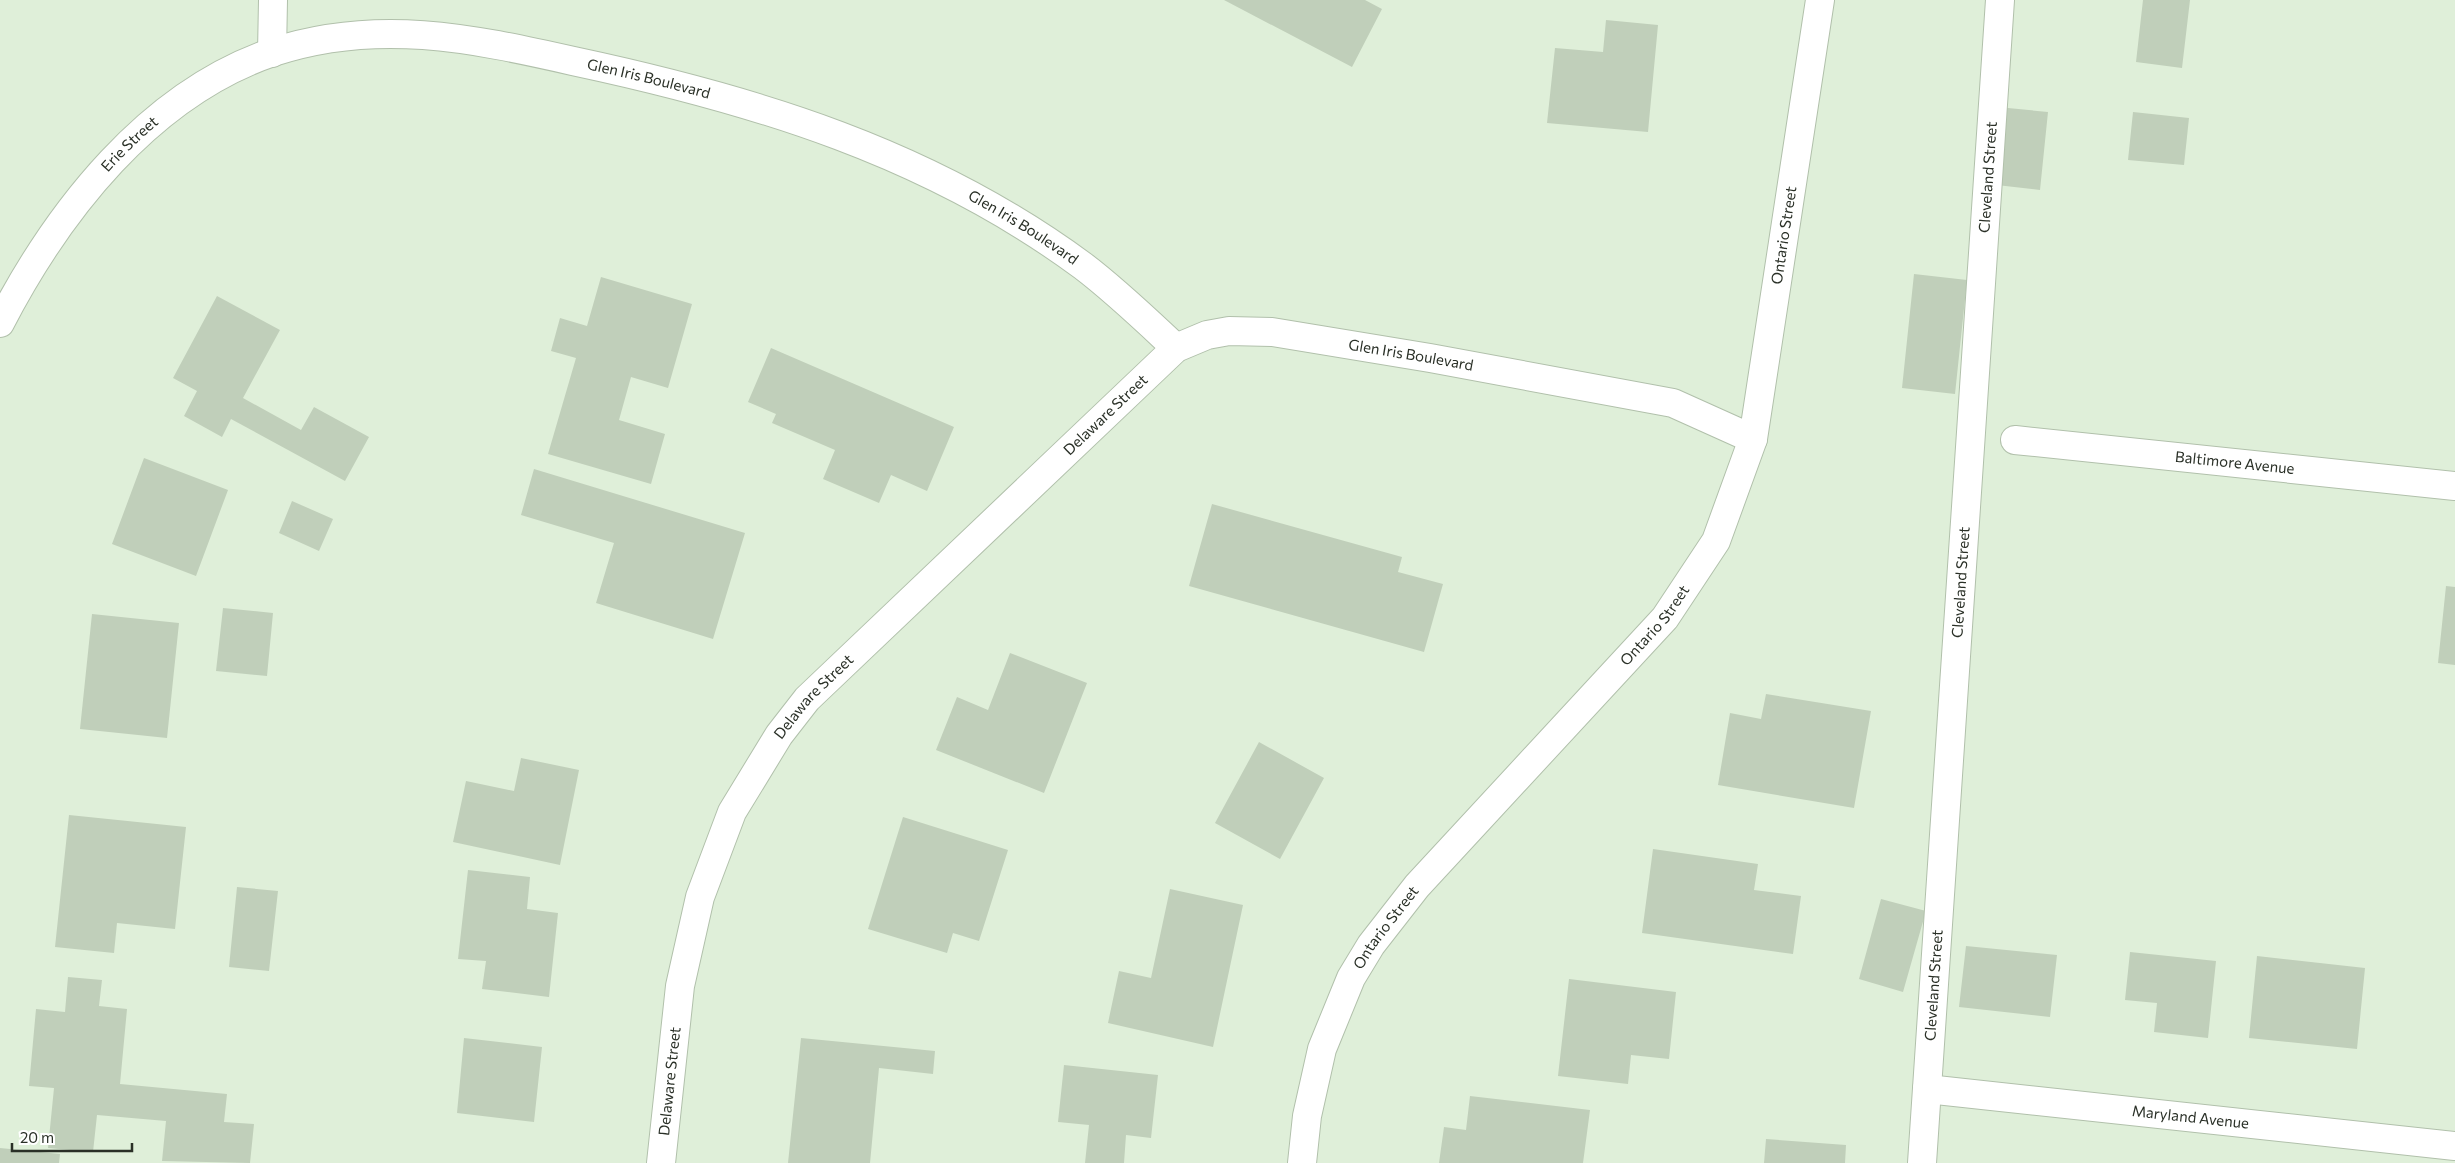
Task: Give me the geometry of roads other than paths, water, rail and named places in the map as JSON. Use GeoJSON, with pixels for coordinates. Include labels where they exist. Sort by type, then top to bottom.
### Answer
{"type":"FeatureCollection","features":[{"type":"Feature","properties":{"kind":"street"},"geometry":{"type":"LineString","coordinates":[[272,53],[273,0]]}},
{"type":"Feature","properties":{"kind":"street","name":"Ontario Street"},"geometry":{"type":"LineString","coordinates":[[1302,1163],[1307,1116],[1322,1049],[1351,978],[1371,945],[1417,886],[1666,618],[1716,541],[1753,439],[1820,0]]}},
{"type":"Feature","properties":{"kind":"street","name":"Cleveland Street"},"geometry":{"type":"LineString","coordinates":[[1922,1163],[2000,0]]}},
{"type":"Feature","properties":{"kind":"street","name":"Glen Iris Boulevard"},"geometry":{"type":"LineString","coordinates":[[272,53],[324,39],[360,34],[422,33],[528,51],[670,82],[799,119],[870,147],[990,206],[1080,264],[1123,298],[1176,348],[1207,335],[1222,332],[1272,332],[1430,358],[1673,403],[1753,439]]}},
{"type":"Feature","properties":{"kind":"street","name":"Erie Street"},"geometry":{"type":"LineString","coordinates":[[0,324],[18,289],[47,242],[132,140],[189,93],[220,75],[272,53]]}},
{"type":"Feature","properties":{"kind":"street","name":"Delaware Street"},"geometry":{"type":"LineString","coordinates":[[661,1163],[680,986],[700,897],[732,812],[779,735],[807,699],[1176,348]]}},
{"type":"Feature","properties":{"kind":"street","name":"Baltimore Avenue"},"geometry":{"type":"LineString","coordinates":[[2015,440],[2455,486]]}},
{"type":"Feature","properties":{"kind":"street","name":"Maryland Avenue"},"geometry":{"type":"LineString","coordinates":[[1927,1089],[2455,1146]]}}]}
